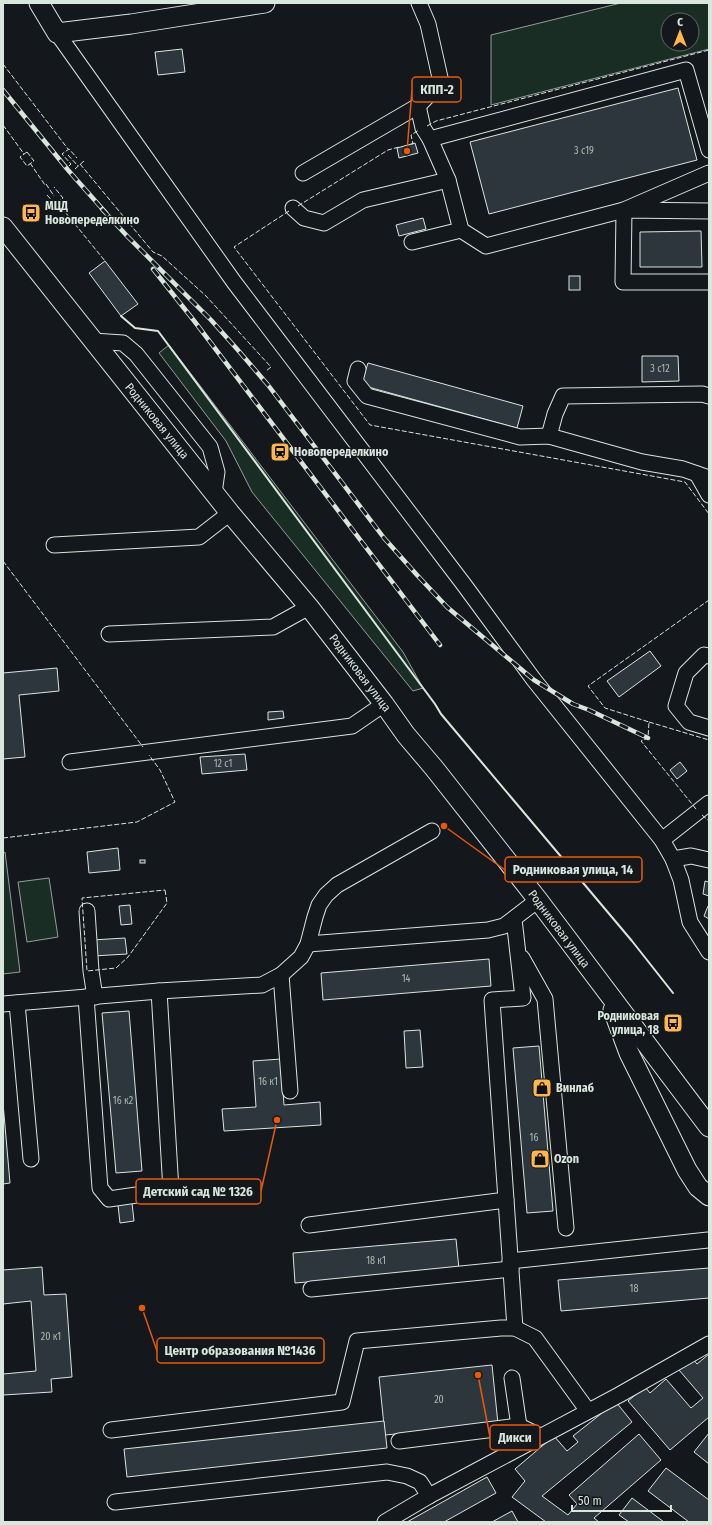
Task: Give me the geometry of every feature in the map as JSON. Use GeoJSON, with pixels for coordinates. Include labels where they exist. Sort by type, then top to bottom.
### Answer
{"type":"FeatureCollection","features":[{"type":"Feature","properties":{"kind":"main road"},"geometry":{"type":"LineString","coordinates":[[39,3],[57,33],[131,24],[265,3]]}},
{"type":"Feature","properties":{"kind":"main road","name":"Родниковая улица"},"geometry":{"type":"LineString","coordinates":[[3,227],[230,513],[309,607],[384,704],[408,738],[434,768],[538,900],[709,1127]]}},
{"type":"Feature","properties":{"kind":"main road"},"geometry":{"type":"LineString","coordinates":[[605,990],[629,1052],[687,1170],[698,1187],[709,1196]]}},
{"type":"Feature","properties":{"kind":"street"},"geometry":{"type":"LineString","coordinates":[[304,173],[418,106],[441,82],[428,24],[419,3]]}},
{"type":"Feature","properties":{"kind":"street"},"geometry":{"type":"LineString","coordinates":[[57,33],[234,282],[534,680],[662,840],[673,859],[681,880],[690,922],[709,952]]}},
{"type":"Feature","properties":{"kind":"street"},"geometry":{"type":"LineString","coordinates":[[426,133],[686,70],[709,150]]}},
{"type":"Feature","properties":{"kind":"street"},"geometry":{"type":"LineString","coordinates":[[418,106],[426,133],[448,180],[461,230],[486,246],[624,210],[709,173]]}},
{"type":"Feature","properties":{"kind":"street"},"geometry":{"type":"LineString","coordinates":[[293,208],[304,218],[324,223],[363,200],[448,180]]}},
{"type":"Feature","properties":{"kind":"street"},"geometry":{"type":"LineString","coordinates":[[624,210],[709,211]]}},
{"type":"Feature","properties":{"kind":"street"},"geometry":{"type":"LineString","coordinates":[[624,210],[623,282],[709,282]]}},
{"type":"Feature","properties":{"kind":"street"},"geometry":{"type":"LineString","coordinates":[[412,242],[461,230]]}},
{"type":"Feature","properties":{"kind":"street"},"geometry":{"type":"LineString","coordinates":[[94,342],[123,343],[136,354],[210,447],[217,472],[214,493]]}},
{"type":"Feature","properties":{"kind":"street"},"geometry":{"type":"LineString","coordinates":[[358,369],[355,381],[367,396],[520,436],[549,436],[642,462],[683,469],[703,476],[709,495]]}},
{"type":"Feature","properties":{"kind":"street"},"geometry":{"type":"LineString","coordinates":[[549,436],[555,414],[563,396],[702,394],[709,396]]}},
{"type":"Feature","properties":{"kind":"street"},"geometry":{"type":"LineString","coordinates":[[54,545],[199,537],[230,513]]}},
{"type":"Feature","properties":{"kind":"street"},"geometry":{"type":"LineString","coordinates":[[109,634],[273,627],[309,607]]}},
{"type":"Feature","properties":{"kind":"street"},"geometry":{"type":"LineString","coordinates":[[709,656],[704,655],[686,673],[676,706],[688,722],[709,728]]}},
{"type":"Feature","properties":{"kind":"street"},"geometry":{"type":"LineString","coordinates":[[70,762],[352,726],[384,704]]}},
{"type":"Feature","properties":{"kind":"street"},"geometry":{"type":"LineString","coordinates":[[662,840],[709,804]]}},
{"type":"Feature","properties":{"kind":"street"},"geometry":{"type":"LineString","coordinates":[[31,1159],[10,1004],[159,991],[262,985],[281,975],[301,957],[308,944],[319,905],[326,895],[337,885],[432,831]]}},
{"type":"Feature","properties":{"kind":"street"},"geometry":{"type":"LineString","coordinates":[[673,859],[691,856],[709,860]]}},
{"type":"Feature","properties":{"kind":"street"},"geometry":{"type":"LineString","coordinates":[[308,944],[488,930],[504,926],[538,900]]}},
{"type":"Feature","properties":{"kind":"street"},"geometry":{"type":"LineString","coordinates":[[87,911],[100,1188],[109,1199],[171,1190],[159,991]]}},
{"type":"Feature","properties":{"kind":"street"},"geometry":{"type":"LineString","coordinates":[[514,919],[523,998],[492,1000],[515,1328]]}},
{"type":"Feature","properties":{"kind":"street"},"geometry":{"type":"LineString","coordinates":[[518,952],[545,999],[566,1228]]}},
{"type":"Feature","properties":{"kind":"street"},"geometry":{"type":"LineString","coordinates":[[281,975],[290,1091]]}},
{"type":"Feature","properties":{"kind":"street"},"geometry":{"type":"LineString","coordinates":[[309,1224],[506,1200]]}},
{"type":"Feature","properties":{"kind":"street"},"geometry":{"type":"LineString","coordinates":[[311,1289],[708,1240]]}},
{"type":"Feature","properties":{"kind":"street"},"geometry":{"type":"LineString","coordinates":[[112,1430],[342,1402],[357,1341],[501,1328],[515,1328],[535,1338],[588,1411]]}},
{"type":"Feature","properties":{"kind":"street"},"geometry":{"type":"LineString","coordinates":[[389,1521],[429,1496],[499,1466],[540,1436],[588,1411],[621,1399],[672,1370],[709,1344]]}},
{"type":"Feature","properties":{"kind":"street"},"geometry":{"type":"LineString","coordinates":[[512,1378],[519,1426]]}},
{"type":"Feature","properties":{"kind":"street"},"geometry":{"type":"LineString","coordinates":[[399,1441],[519,1426],[540,1436]]}},
{"type":"Feature","properties":{"kind":"street"},"geometry":{"type":"LineString","coordinates":[[116,1502],[387,1472],[407,1476],[420,1482],[429,1496]]}},
{"type":"Feature","properties":{"kind":"green space"},"geometry":{"type":"Polygon","coordinates":[[[621,3],[709,3],[709,49],[700,51],[700,12],[660,12],[660,52],[697,52],[491,105],[491,35],[621,3]]]}},
{"type":"Feature","properties":{"kind":"green space"},"geometry":{"type":"Polygon","coordinates":[[[169,345],[403,652],[423,688],[413,691],[252,492],[226,441],[159,353],[169,345]]]}},
{"type":"Feature","properties":{"kind":"green space"},"geometry":{"type":"Polygon","coordinates":[[[5,852],[20,972],[3,974],[3,853],[5,852]]]}},
{"type":"Feature","properties":{"kind":"green space"},"geometry":{"type":"Polygon","coordinates":[[[49,878],[58,937],[27,942],[18,882],[49,878]]]}},
{"type":"Feature","properties":{"kind":"building"},"geometry":{"type":"Polygon","coordinates":[[[182,49],[185,72],[158,75],[155,52],[182,49]]]}},
{"type":"Feature","properties":{"kind":"building"},"geometry":{"type":"Polygon","coordinates":[[[678,88],[697,160],[489,214],[470,142],[678,88]]]}},
{"type":"Feature","properties":{"kind":"building"},"geometry":{"type":"Polygon","coordinates":[[[415,143],[418,153],[399,158],[397,148],[415,143]]]}},
{"type":"Feature","properties":{"kind":"building"},"geometry":{"type":"Polygon","coordinates":[[[423,218],[426,229],[399,236],[396,225],[423,218]]]}},
{"type":"Feature","properties":{"kind":"building"},"geometry":{"type":"Polygon","coordinates":[[[701,231],[702,267],[640,267],[640,232],[701,231]]]}},
{"type":"Feature","properties":{"kind":"building"},"geometry":{"type":"Polygon","coordinates":[[[105,261],[138,304],[121,316],[89,273],[105,261]]]}},
{"type":"Feature","properties":{"kind":"building"},"geometry":{"type":"Polygon","coordinates":[[[569,276],[580,276],[580,290],[569,290],[569,276]]]}},
{"type":"Feature","properties":{"kind":"building"},"geometry":{"type":"Polygon","coordinates":[[[642,356],[678,356],[679,381],[642,382],[642,356]]]}},
{"type":"Feature","properties":{"kind":"building"},"geometry":{"type":"Polygon","coordinates":[[[368,363],[523,406],[517,428],[361,385],[368,363]]]}},
{"type":"Feature","properties":{"kind":"building"},"geometry":{"type":"Polygon","coordinates":[[[650,651],[661,666],[619,697],[607,681],[650,651]]]}},
{"type":"Feature","properties":{"kind":"building"},"geometry":{"type":"Polygon","coordinates":[[[57,668],[59,691],[19,695],[25,757],[3,759],[3,673],[57,668]]]}},
{"type":"Feature","properties":{"kind":"building"},"geometry":{"type":"Polygon","coordinates":[[[283,711],[284,718],[268,720],[268,712],[283,711]]]}},
{"type":"Feature","properties":{"kind":"building"},"geometry":{"type":"Polygon","coordinates":[[[245,754],[247,770],[202,774],[200,757],[245,754]]]}},
{"type":"Feature","properties":{"kind":"building"},"geometry":{"type":"Polygon","coordinates":[[[680,762],[687,771],[677,779],[670,770],[680,762]]]}},
{"type":"Feature","properties":{"kind":"building"},"geometry":{"type":"Polygon","coordinates":[[[118,848],[120,870],[89,873],[87,852],[118,848]]]}},
{"type":"Feature","properties":{"kind":"building"},"geometry":{"type":"Polygon","coordinates":[[[140,860],[145,860],[145,863],[140,863],[140,860]]]}},
{"type":"Feature","properties":{"kind":"building"},"geometry":{"type":"Polygon","coordinates":[[[705,881],[709,882],[709,896],[703,894],[705,881]]]}},
{"type":"Feature","properties":{"kind":"building"},"geometry":{"type":"Polygon","coordinates":[[[130,905],[132,924],[121,925],[119,906],[130,905]]]}},
{"type":"Feature","properties":{"kind":"building"},"geometry":{"type":"Polygon","coordinates":[[[708,906],[709,907],[709,919],[704,916],[708,906]]]}},
{"type":"Feature","properties":{"kind":"building"},"geometry":{"type":"Polygon","coordinates":[[[125,938],[127,954],[93,956],[92,940],[125,938]]]}},
{"type":"Feature","properties":{"kind":"building"},"geometry":{"type":"Polygon","coordinates":[[[489,959],[491,986],[323,1000],[321,973],[489,959]]]}},
{"type":"Feature","properties":{"kind":"building"},"geometry":{"type":"Polygon","coordinates":[[[129,1011],[142,1171],[116,1173],[102,1013],[129,1011]]]}},
{"type":"Feature","properties":{"kind":"building"},"geometry":{"type":"Polygon","coordinates":[[[420,1030],[423,1067],[406,1068],[404,1031],[420,1030]]]}},
{"type":"Feature","properties":{"kind":"building"},"geometry":{"type":"Polygon","coordinates":[[[539,1046],[553,1211],[527,1213],[513,1048],[539,1046]]]}},
{"type":"Feature","properties":{"kind":"building"},"geometry":{"type":"Polygon","coordinates":[[[281,1059],[284,1105],[320,1102],[321,1125],[224,1131],[222,1109],[256,1107],[253,1061],[281,1059]]]}},
{"type":"Feature","properties":{"kind":"building"},"geometry":{"type":"Polygon","coordinates":[[[3,1103],[10,1183],[3,1184],[3,1103]]]}},
{"type":"Feature","properties":{"kind":"building"},"geometry":{"type":"Polygon","coordinates":[[[132,1203],[134,1221],[120,1223],[118,1205],[132,1203]]]}},
{"type":"Feature","properties":{"kind":"building"},"geometry":{"type":"Polygon","coordinates":[[[456,1239],[459,1269],[295,1283],[293,1253],[456,1239]]]}},
{"type":"Feature","properties":{"kind":"building"},"geometry":{"type":"Polygon","coordinates":[[[42,1267],[44,1295],[66,1294],[72,1377],[51,1379],[52,1392],[3,1395],[3,1374],[36,1371],[31,1301],[3,1304],[3,1270],[42,1267]]]}},
{"type":"Feature","properties":{"kind":"building"},"geometry":{"type":"Polygon","coordinates":[[[709,1268],[709,1298],[561,1311],[558,1280],[709,1268]]]}},
{"type":"Feature","properties":{"kind":"building"},"geometry":{"type":"Polygon","coordinates":[[[709,1354],[709,1417],[670,1450],[628,1401],[645,1387],[650,1393],[666,1379],[691,1408],[703,1398],[679,1370],[693,1359],[697,1364],[709,1354]]]}},
{"type":"Feature","properties":{"kind":"building"},"geometry":{"type":"Polygon","coordinates":[[[492,1365],[498,1424],[385,1435],[379,1377],[492,1365]]]}},
{"type":"Feature","properties":{"kind":"building"},"geometry":{"type":"Polygon","coordinates":[[[616,1402],[632,1422],[542,1496],[568,1515],[577,1504],[569,1495],[639,1434],[661,1460],[594,1518],[599,1522],[546,1522],[512,1497],[525,1481],[515,1469],[554,1436],[567,1451],[578,1442],[573,1436],[616,1402]]]}},
{"type":"Feature","properties":{"kind":"building"},"geometry":{"type":"Polygon","coordinates":[[[384,1421],[387,1448],[127,1477],[124,1449],[384,1421]]]}},
{"type":"Feature","properties":{"kind":"building"},"geometry":{"type":"Polygon","coordinates":[[[709,1433],[709,1464],[694,1452],[709,1433]]]}},
{"type":"Feature","properties":{"kind":"building"},"geometry":{"type":"Polygon","coordinates":[[[666,1468],[709,1500],[709,1522],[689,1522],[648,1491],[666,1468]]]}},
{"type":"Feature","properties":{"kind":"building"},"geometry":{"type":"Polygon","coordinates":[[[487,1477],[496,1493],[444,1522],[407,1522],[487,1477]]]}},
{"type":"Feature","properties":{"kind":"building"},"geometry":{"type":"Polygon","coordinates":[[[632,1498],[664,1522],[629,1522],[619,1515],[632,1498]]]}},
{"type":"Feature","properties":{"kind":"building"},"geometry":{"type":"Polygon","coordinates":[[[512,1511],[518,1522],[492,1522],[512,1511]]]}},
{"type":"Feature","properties":{"kind":"railway"},"geometry":{"type":"LineString","coordinates":[[3,90],[68,170],[106,213]]}},
{"type":"Feature","properties":{"kind":"railway"},"geometry":{"type":"LineString","coordinates":[[102,209],[211,320],[237,349],[268,385],[384,538],[447,607],[534,680],[573,704],[648,738]]}},
{"type":"Feature","properties":{"kind":"railway"},"geometry":{"type":"LineString","coordinates":[[153,269],[195,322],[440,645]]}},
{"type":"Feature","properties":{"kind":"fence"},"geometry":{"type":"LineString","coordinates":[[427,126],[436,121],[709,50]]}},
{"type":"Feature","properties":{"kind":"fence"},"geometry":{"type":"LineString","coordinates":[[3,64],[68,149]]}},
{"type":"Feature","properties":{"kind":"fence"},"geometry":{"type":"LineString","coordinates":[[3,125],[24,154]]}},
{"type":"Feature","properties":{"kind":"fence"},"geometry":{"type":"LineString","coordinates":[[411,144],[413,144],[411,135],[419,130]]}},
{"type":"Feature","properties":{"kind":"fence"},"geometry":{"type":"LineString","coordinates":[[298,206],[388,150],[399,147]]}},
{"type":"Feature","properties":{"kind":"fence"},"geometry":{"type":"LineString","coordinates":[[69,166],[71,164],[62,154],[69,149],[77,158]]}},
{"type":"Feature","properties":{"kind":"fence"},"geometry":{"type":"LineString","coordinates":[[27,152],[34,161],[27,166],[20,157],[27,152]]}},
{"type":"Feature","properties":{"kind":"fence"},"geometry":{"type":"LineString","coordinates":[[68,155],[78,166]]}},
{"type":"Feature","properties":{"kind":"fence"},"geometry":{"type":"LineString","coordinates":[[75,169],[84,161]]}},
{"type":"Feature","properties":{"kind":"fence"},"geometry":{"type":"LineString","coordinates":[[30,163],[45,185]]}},
{"type":"Feature","properties":{"kind":"fence"},"geometry":{"type":"LineString","coordinates":[[80,164],[153,252],[162,256],[206,296],[271,367],[266,371]]}},
{"type":"Feature","properties":{"kind":"fence"},"geometry":{"type":"LineString","coordinates":[[46,184],[54,196]]}},
{"type":"Feature","properties":{"kind":"fence"},"geometry":{"type":"LineString","coordinates":[[47,195],[55,204],[63,198],[54,187]]}},
{"type":"Feature","properties":{"kind":"fence"},"geometry":{"type":"LineString","coordinates":[[57,202],[105,261]]}},
{"type":"Feature","properties":{"kind":"fence"},"geometry":{"type":"LineString","coordinates":[[289,211],[234,247],[370,425],[685,482],[709,514]]}},
{"type":"Feature","properties":{"kind":"fence"},"geometry":{"type":"LineString","coordinates":[[3,561],[143,747]]}},
{"type":"Feature","properties":{"kind":"fence"},"geometry":{"type":"LineString","coordinates":[[696,809],[641,741],[648,738],[649,722],[605,708],[588,686],[709,600]]}},
{"type":"Feature","properties":{"kind":"fence"},"geometry":{"type":"LineString","coordinates":[[649,722],[709,740]]}},
{"type":"Feature","properties":{"kind":"fence"},"geometry":{"type":"LineString","coordinates":[[3,838],[137,822],[175,802],[160,770],[149,755]]}},
{"type":"Feature","properties":{"kind":"fence"},"geometry":{"type":"LineString","coordinates":[[702,815],[709,821]]}},
{"type":"Feature","properties":{"kind":"fence"},"geometry":{"type":"LineString","coordinates":[[165,890],[167,903],[128,957],[116,968],[87,971],[82,898],[165,890]]}},
{"type":"Feature","properties":{"kind":"wall"},"geometry":{"type":"LineString","coordinates":[[121,316],[135,328],[158,331],[441,714],[632,941],[673,993]]}},
{"type":"Feature","properties":{"kind":"place","name":"КПП-2"},"geometry":{"type":"Point","coordinates":[407,151]}},
{"type":"Feature","properties":{"kind":"place","name":"МЦД Новопеределкино"},"geometry":{"type":"Point","coordinates":[31,213]}},
{"type":"Feature","properties":{"kind":"place","name":"Новопеределкино"},"geometry":{"type":"Point","coordinates":[280,452]}},
{"type":"Feature","properties":{"kind":"place","name":"Родниковая улица, 14"},"geometry":{"type":"Point","coordinates":[444,826]}},
{"type":"Feature","properties":{"kind":"place","name":"Родниковая улица, 18"},"geometry":{"type":"Point","coordinates":[673,1023]}},
{"type":"Feature","properties":{"kind":"place","name":"Винлаб"},"geometry":{"type":"Point","coordinates":[542,1088]}},
{"type":"Feature","properties":{"kind":"place","name":"Детский сад № 1326"},"geometry":{"type":"Point","coordinates":[277,1120]}},
{"type":"Feature","properties":{"kind":"place","name":"Ozon"},"geometry":{"type":"Point","coordinates":[540,1159]}},
{"type":"Feature","properties":{"kind":"place","name":"Центр образования №1436"},"geometry":{"type":"Point","coordinates":[142,1308]}},
{"type":"Feature","properties":{"kind":"place","name":"Дикси"},"geometry":{"type":"Point","coordinates":[478,1375]}}]}
